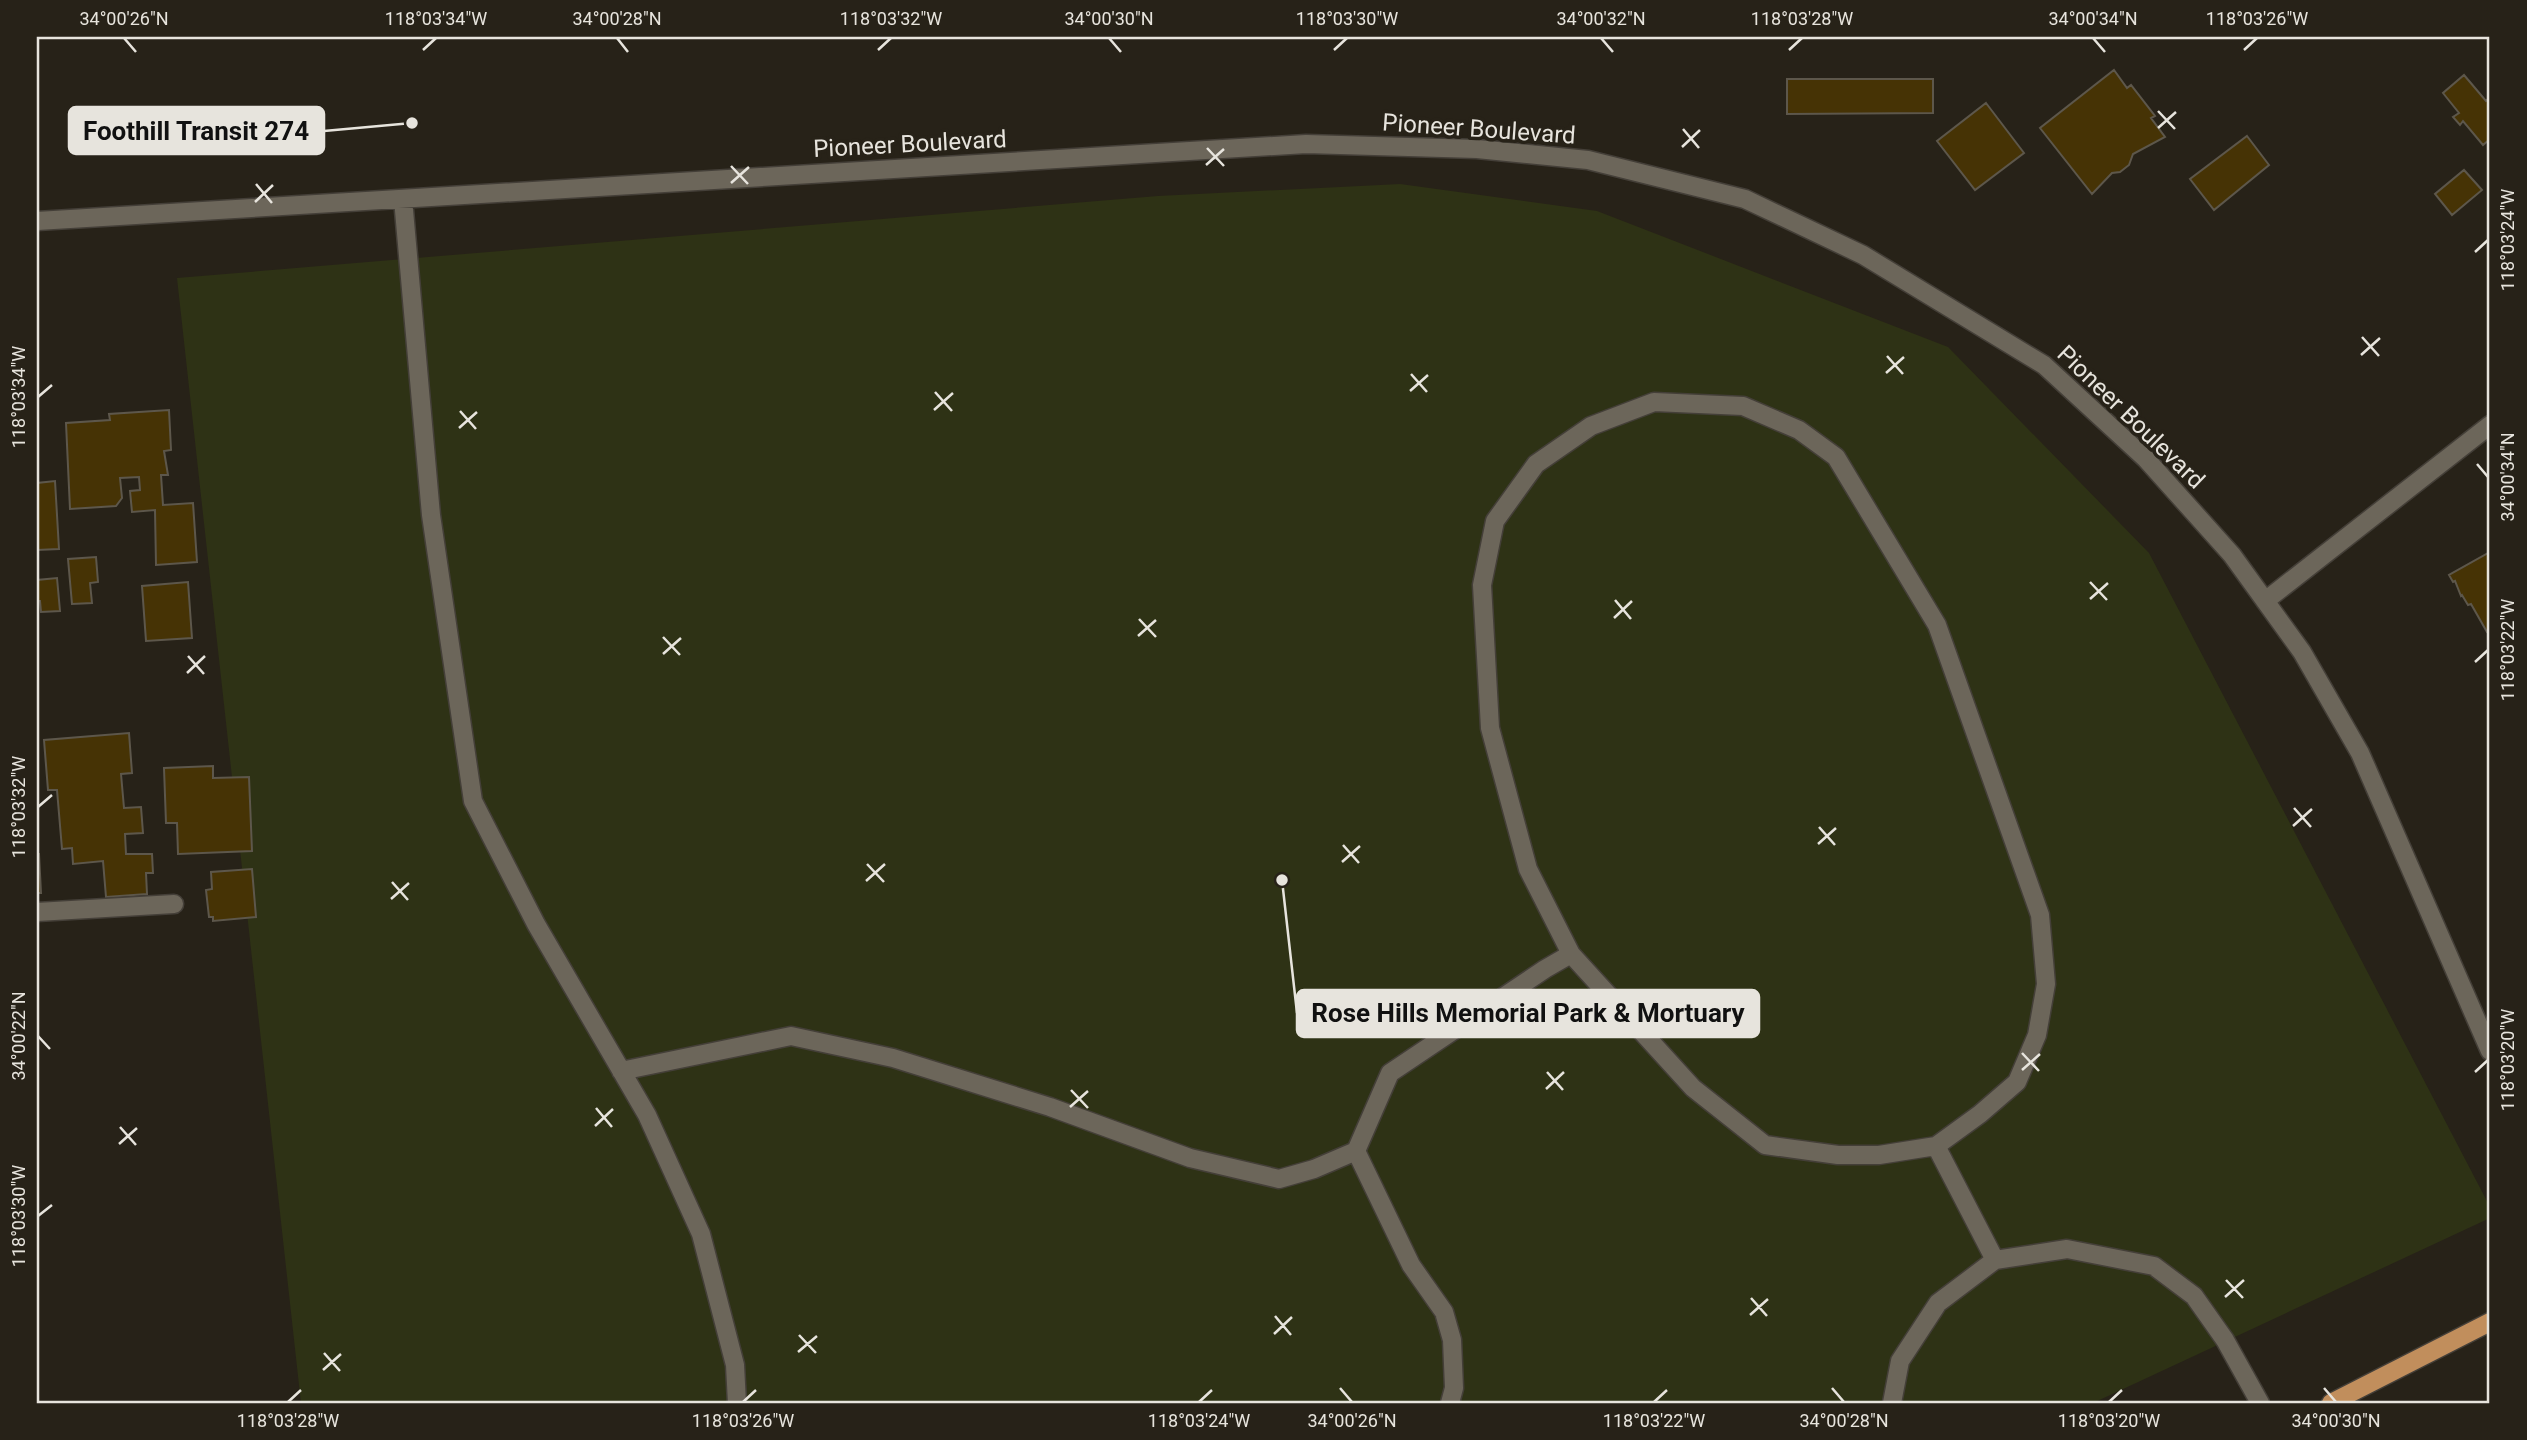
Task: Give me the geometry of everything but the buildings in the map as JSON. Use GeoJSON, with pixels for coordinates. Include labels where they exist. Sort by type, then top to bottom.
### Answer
{"type":"FeatureCollection","features":[{"type":"Feature","properties":{"kind":"main road"},"geometry":{"type":"LineString","coordinates":[[2331,1403],[2490,1322]]}},
{"type":"Feature","properties":{"kind":"street","name":"Pioneer Boulevard"},"geometry":{"type":"LineString","coordinates":[[37,221],[1306,144],[1477,149],[1588,160],[1745,199],[1863,255],[2044,365],[2146,459],[2232,555],[2302,652],[2360,753],[2490,1051]]}},
{"type":"Feature","properties":{"kind":"street"},"geometry":{"type":"LineString","coordinates":[[403,199],[431,515],[473,800],[536,924],[647,1115],[701,1234],[735,1365],[737,1403]]}},
{"type":"Feature","properties":{"kind":"street"},"geometry":{"type":"LineString","coordinates":[[1654,402],[1742,406],[1799,430],[1836,457],[1937,625],[2040,915],[2046,984],[2037,1035],[2017,1082],[1980,1114],[1936,1146],[1879,1155],[1838,1155],[1765,1145],[1693,1088],[1571,954],[1528,869],[1490,728],[1482,585],[1495,521],[1536,464],[1591,426],[1654,402]]}},
{"type":"Feature","properties":{"kind":"street"},"geometry":{"type":"LineString","coordinates":[[2265,601],[2490,425]]}},
{"type":"Feature","properties":{"kind":"street"},"geometry":{"type":"LineString","coordinates":[[37,912],[174,904]]}},
{"type":"Feature","properties":{"kind":"street"},"geometry":{"type":"LineString","coordinates":[[621,1070],[791,1036],[893,1058],[1050,1107],[1190,1158],[1279,1179],[1314,1169],[1356,1151],[1390,1073],[1571,954]]}},
{"type":"Feature","properties":{"kind":"street"},"geometry":{"type":"LineString","coordinates":[[1936,1146],[1995,1259]]}},
{"type":"Feature","properties":{"kind":"street"},"geometry":{"type":"LineString","coordinates":[[1356,1151],[1411,1265],[1444,1312],[1452,1340],[1454,1388],[1450,1403]]}},
{"type":"Feature","properties":{"kind":"street"},"geometry":{"type":"LineString","coordinates":[[1892,1403],[1900,1362],[1938,1303],[1995,1259],[2067,1249],[2154,1266],[2194,1296],[2225,1340],[2260,1403]]}},
{"type":"Feature","properties":{"kind":"green space"},"geometry":{"type":"Polygon","coordinates":[[[1400,184],[1597,211],[1948,347],[2149,553],[2490,1207],[2490,1218],[2093,1403],[301,1403],[177,278],[1158,196],[1400,184]]]}},
{"type":"Feature","properties":{"kind":"place","name":"Foothill Transit 274"},"geometry":{"type":"Point","coordinates":[412,123]}},
{"type":"Feature","properties":{"kind":"place","name":"Rose Hills Memorial Park & Mortuary"},"geometry":{"type":"Point","coordinates":[1282,880]}}]}
